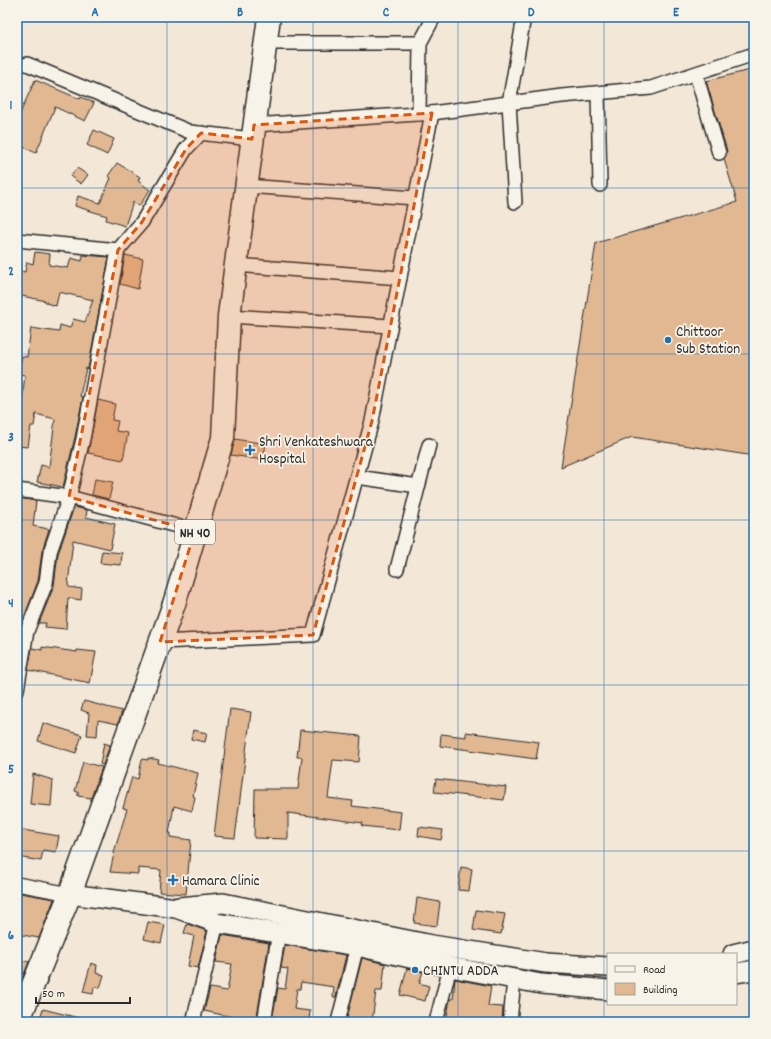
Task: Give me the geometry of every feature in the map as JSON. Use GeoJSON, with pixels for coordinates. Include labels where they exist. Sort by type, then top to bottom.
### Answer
{"type":"FeatureCollection","features":[{"type":"Feature","properties":{"kind":"highway","name":"NH 40"},"geometry":{"type":"LineString","coordinates":[[18,1022],[70,894],[160,642],[174,601],[223,438],[229,316],[269,17]]}},
{"type":"Feature","properties":{"kind":"street"},"geometry":{"type":"LineString","coordinates":[[160,642],[313,635],[372,421],[400,278],[415,198],[425,113],[420,43],[434,17]]}},
{"type":"Feature","properties":{"kind":"street"},"geometry":{"type":"LineString","coordinates":[[515,202],[509,103],[524,17]]}},
{"type":"Feature","properties":{"kind":"street"},"geometry":{"type":"LineString","coordinates":[[265,43],[420,43]]}},
{"type":"Feature","properties":{"kind":"street"},"geometry":{"type":"LineString","coordinates":[[27,64],[190,132],[201,133],[253,132],[651,88],[754,54]]}},
{"type":"Feature","properties":{"kind":"street"},"geometry":{"type":"LineString","coordinates":[[696,74],[719,153]]}},
{"type":"Feature","properties":{"kind":"street"},"geometry":{"type":"LineString","coordinates":[[598,93],[600,185]]}},
{"type":"Feature","properties":{"kind":"street"},"geometry":{"type":"LineString","coordinates":[[17,690],[22,629],[46,583],[50,552],[69,497],[83,439],[118,250],[142,222],[186,150],[201,133]]}},
{"type":"Feature","properties":{"kind":"street"},"geometry":{"type":"LineString","coordinates":[[246,186],[415,198]]}},
{"type":"Feature","properties":{"kind":"street"},"geometry":{"type":"LineString","coordinates":[[17,240],[118,250]]}},
{"type":"Feature","properties":{"kind":"street"},"geometry":{"type":"LineString","coordinates":[[236,266],[400,278]]}},
{"type":"Feature","properties":{"kind":"street"},"geometry":{"type":"LineString","coordinates":[[229,316],[390,326]]}},
{"type":"Feature","properties":{"kind":"street"},"geometry":{"type":"LineString","coordinates":[[397,569],[429,445]]}},
{"type":"Feature","properties":{"kind":"street"},"geometry":{"type":"LineString","coordinates":[[357,477],[418,486]]}},
{"type":"Feature","properties":{"kind":"street"},"geometry":{"type":"LineString","coordinates":[[17,490],[69,497],[195,531]]}},
{"type":"Feature","properties":{"kind":"street"},"geometry":{"type":"LineString","coordinates":[[17,884],[70,894],[176,908],[217,923],[357,946],[450,967],[541,984],[607,990]]}},
{"type":"Feature","properties":{"kind":"street"},"geometry":{"type":"LineString","coordinates":[[176,908],[223,903],[432,945],[546,963],[607,967]]}},
{"type":"Feature","properties":{"kind":"street"},"geometry":{"type":"LineString","coordinates":[[193,1022],[217,923]]}},
{"type":"Feature","properties":{"kind":"street"},"geometry":{"type":"LineString","coordinates":[[264,1022],[279,932]]}},
{"type":"Feature","properties":{"kind":"street"},"geometry":{"type":"LineString","coordinates":[[338,1022],[357,946]]}},
{"type":"Feature","properties":{"kind":"street"},"geometry":{"type":"LineString","coordinates":[[737,953],[754,949]]}},
{"type":"Feature","properties":{"kind":"street"},"geometry":{"type":"LineString","coordinates":[[496,975],[498,955]]}},
{"type":"Feature","properties":{"kind":"street"},"geometry":{"type":"LineString","coordinates":[[436,1022],[450,967]]}},
{"type":"Feature","properties":{"kind":"street"},"geometry":{"type":"LineString","coordinates":[[737,973],[754,970]]}},
{"type":"Feature","properties":{"kind":"street"},"geometry":{"type":"LineString","coordinates":[[510,1022],[514,979]]}},
{"type":"Feature","properties":{"kind":"highlighted area"},"geometry":{"type":"Polygon","coordinates":[[[432,113],[372,421],[313,635],[160,642],[195,531],[69,497],[118,250],[142,222],[186,149],[201,133],[252,139],[254,125],[432,113]]]}},
{"type":"Feature","properties":{"kind":"building","name":"Chittoor Sub Station"},"geometry":{"type":"Polygon","coordinates":[[[754,69],[754,456],[632,437],[561,467],[596,243],[737,202],[724,159],[727,151],[706,81],[754,69]]]}},
{"type":"Feature","properties":{"kind":"building"},"geometry":{"type":"Polygon","coordinates":[[[35,80],[80,99],[81,97],[94,103],[85,121],[55,107],[36,153],[17,144],[17,120],[35,80]]]}},
{"type":"Feature","properties":{"kind":"building"},"geometry":{"type":"Polygon","coordinates":[[[94,130],[114,139],[107,155],[87,145],[94,130]]]}},
{"type":"Feature","properties":{"kind":"building"},"geometry":{"type":"Polygon","coordinates":[[[117,163],[140,177],[138,181],[150,190],[139,206],[133,202],[125,226],[106,220],[107,216],[75,206],[78,196],[100,203],[111,178],[108,176],[117,163]]]}},
{"type":"Feature","properties":{"kind":"building"},"geometry":{"type":"Polygon","coordinates":[[[77,168],[88,175],[81,184],[70,176],[77,168]]]}},
{"type":"Feature","properties":{"kind":"building"},"geometry":{"type":"Polygon","coordinates":[[[35,252],[50,254],[49,265],[68,268],[71,258],[82,261],[83,255],[109,257],[88,369],[86,368],[80,396],[83,397],[75,437],[63,487],[37,482],[41,465],[49,467],[55,419],[36,414],[34,426],[31,426],[28,447],[17,446],[17,408],[19,398],[22,399],[25,375],[18,374],[22,356],[27,357],[31,328],[59,332],[60,325],[70,328],[73,319],[85,322],[93,300],[59,292],[56,306],[46,303],[46,301],[17,295],[17,270],[25,272],[27,262],[33,264],[35,252]]]}},
{"type":"Feature","properties":{"kind":"building"},"geometry":{"type":"Polygon","coordinates":[[[125,255],[143,259],[138,289],[120,284],[125,255]]]}},
{"type":"Feature","properties":{"kind":"building"},"geometry":{"type":"Polygon","coordinates":[[[98,400],[115,404],[112,420],[118,421],[116,431],[128,433],[123,460],[88,453],[98,400]]]}},
{"type":"Feature","properties":{"kind":"building"},"geometry":{"type":"Polygon","coordinates":[[[235,439],[266,444],[263,460],[231,455],[235,439]]]}},
{"type":"Feature","properties":{"kind":"building"},"geometry":{"type":"Polygon","coordinates":[[[95,479],[113,482],[109,499],[92,495],[95,479]]]}},
{"type":"Feature","properties":{"kind":"building"},"geometry":{"type":"Polygon","coordinates":[[[17,498],[36,501],[33,526],[49,529],[42,551],[38,581],[22,623],[17,622],[17,498]]]}},
{"type":"Feature","properties":{"kind":"building"},"geometry":{"type":"Polygon","coordinates":[[[74,507],[87,510],[86,517],[115,524],[110,549],[73,540],[68,585],[69,587],[82,589],[81,600],[68,598],[66,629],[45,627],[46,623],[39,623],[54,586],[58,554],[74,507]]]}},
{"type":"Feature","properties":{"kind":"building"},"geometry":{"type":"Polygon","coordinates":[[[102,551],[122,553],[121,565],[100,563],[102,551]]]}},
{"type":"Feature","properties":{"kind":"building"},"geometry":{"type":"Polygon","coordinates":[[[42,647],[77,652],[77,650],[96,652],[90,683],[28,670],[32,648],[42,650],[42,647]]]}},
{"type":"Feature","properties":{"kind":"building"},"geometry":{"type":"Polygon","coordinates":[[[84,701],[122,711],[118,724],[98,720],[97,736],[87,735],[89,713],[81,710],[84,701]]]}},
{"type":"Feature","properties":{"kind":"building"},"geometry":{"type":"Polygon","coordinates":[[[230,709],[251,712],[235,838],[214,836],[230,709]]]}},
{"type":"Feature","properties":{"kind":"building"},"geometry":{"type":"Polygon","coordinates":[[[43,723],[82,735],[76,753],[38,741],[43,723]]]}},
{"type":"Feature","properties":{"kind":"building"},"geometry":{"type":"Polygon","coordinates":[[[193,730],[207,733],[205,742],[191,739],[193,730]]]}},
{"type":"Feature","properties":{"kind":"building"},"geometry":{"type":"Polygon","coordinates":[[[300,730],[361,736],[359,762],[333,760],[328,798],[353,801],[352,806],[401,812],[399,830],[362,826],[363,823],[288,813],[288,839],[254,838],[255,789],[298,789],[302,757],[297,757],[300,730]]]}},
{"type":"Feature","properties":{"kind":"building"},"geometry":{"type":"Polygon","coordinates":[[[466,732],[539,742],[536,759],[440,746],[441,734],[466,737],[466,732]]]}},
{"type":"Feature","properties":{"kind":"building"},"geometry":{"type":"Polygon","coordinates":[[[104,743],[110,745],[103,765],[100,764],[104,743]]]}},
{"type":"Feature","properties":{"kind":"building"},"geometry":{"type":"Polygon","coordinates":[[[148,758],[159,760],[158,763],[198,773],[193,796],[195,797],[192,811],[174,806],[169,833],[171,833],[170,837],[191,840],[186,894],[159,892],[161,870],[138,868],[138,874],[110,872],[127,809],[123,808],[132,777],[138,779],[142,759],[148,760],[148,758]]]}},
{"type":"Feature","properties":{"kind":"building"},"geometry":{"type":"Polygon","coordinates":[[[83,762],[102,767],[91,798],[78,796],[78,792],[75,791],[83,762]]]}},
{"type":"Feature","properties":{"kind":"building"},"geometry":{"type":"Polygon","coordinates":[[[33,774],[53,780],[51,806],[30,804],[33,774]]]}},
{"type":"Feature","properties":{"kind":"building"},"geometry":{"type":"Polygon","coordinates":[[[436,779],[506,787],[504,800],[434,792],[436,779]]]}},
{"type":"Feature","properties":{"kind":"building"},"geometry":{"type":"Polygon","coordinates":[[[419,827],[443,830],[441,840],[418,836],[419,827]]]}},
{"type":"Feature","properties":{"kind":"building"},"geometry":{"type":"Polygon","coordinates":[[[17,829],[59,836],[56,852],[43,850],[41,861],[17,857],[17,829]]]}},
{"type":"Feature","properties":{"kind":"building"},"geometry":{"type":"Polygon","coordinates":[[[461,867],[472,869],[469,891],[458,890],[461,867]]]}},
{"type":"Feature","properties":{"kind":"building"},"geometry":{"type":"Polygon","coordinates":[[[20,893],[54,899],[39,938],[17,934],[17,912],[20,893]]]}},
{"type":"Feature","properties":{"kind":"building"},"geometry":{"type":"Polygon","coordinates":[[[417,898],[440,902],[437,926],[414,923],[417,898]]]}},
{"type":"Feature","properties":{"kind":"building"},"geometry":{"type":"Polygon","coordinates":[[[476,910],[505,914],[501,934],[473,930],[476,910]]]}},
{"type":"Feature","properties":{"kind":"building"},"geometry":{"type":"Polygon","coordinates":[[[148,922],[165,925],[161,943],[144,939],[148,922]]]}},
{"type":"Feature","properties":{"kind":"building"},"geometry":{"type":"Polygon","coordinates":[[[187,924],[207,931],[198,968],[188,966],[194,936],[184,933],[187,924]]]}},
{"type":"Feature","properties":{"kind":"building"},"geometry":{"type":"Polygon","coordinates":[[[222,935],[269,943],[256,1022],[204,1011],[210,988],[227,991],[232,964],[216,962],[222,935]]]}},
{"type":"Feature","properties":{"kind":"building"},"geometry":{"type":"Polygon","coordinates":[[[285,945],[346,955],[336,997],[333,997],[334,987],[301,982],[300,989],[297,989],[294,1009],[310,1011],[309,1022],[272,1020],[278,988],[285,989],[288,969],[281,968],[285,945]]]}},
{"type":"Feature","properties":{"kind":"building"},"geometry":{"type":"Polygon","coordinates":[[[362,958],[385,964],[382,991],[376,991],[372,1022],[346,1022],[362,958]]]}},
{"type":"Feature","properties":{"kind":"building"},"geometry":{"type":"Polygon","coordinates":[[[17,959],[29,962],[17,991],[17,959]]]}},
{"type":"Feature","properties":{"kind":"building"},"geometry":{"type":"Polygon","coordinates":[[[91,963],[97,965],[96,973],[104,975],[100,988],[94,987],[93,994],[83,992],[91,963]]]}},
{"type":"Feature","properties":{"kind":"building"},"geometry":{"type":"Polygon","coordinates":[[[407,968],[423,972],[419,983],[429,986],[425,1001],[400,995],[407,968]]]}},
{"type":"Feature","properties":{"kind":"building"},"geometry":{"type":"Polygon","coordinates":[[[455,979],[491,986],[488,1006],[503,1007],[502,1022],[446,1022],[450,999],[453,999],[455,979]]]}},
{"type":"Feature","properties":{"kind":"building"},"geometry":{"type":"Polygon","coordinates":[[[43,1009],[79,1018],[79,1022],[49,1022],[40,1020],[43,1009]]]}},
{"type":"Feature","properties":{"kind":"place","name":"Chittoor Sub Station"},"geometry":{"type":"Point","coordinates":[668,340]}},
{"type":"Feature","properties":{"kind":"place","name":"Shri Venkateshwara Hospital"},"geometry":{"type":"Point","coordinates":[250,450]}},
{"type":"Feature","properties":{"kind":"place","name":"Hamara Clinic"},"geometry":{"type":"Point","coordinates":[173,880]}},
{"type":"Feature","properties":{"kind":"place","name":"CHINTU ADDA"},"geometry":{"type":"Point","coordinates":[415,970]}}]}
